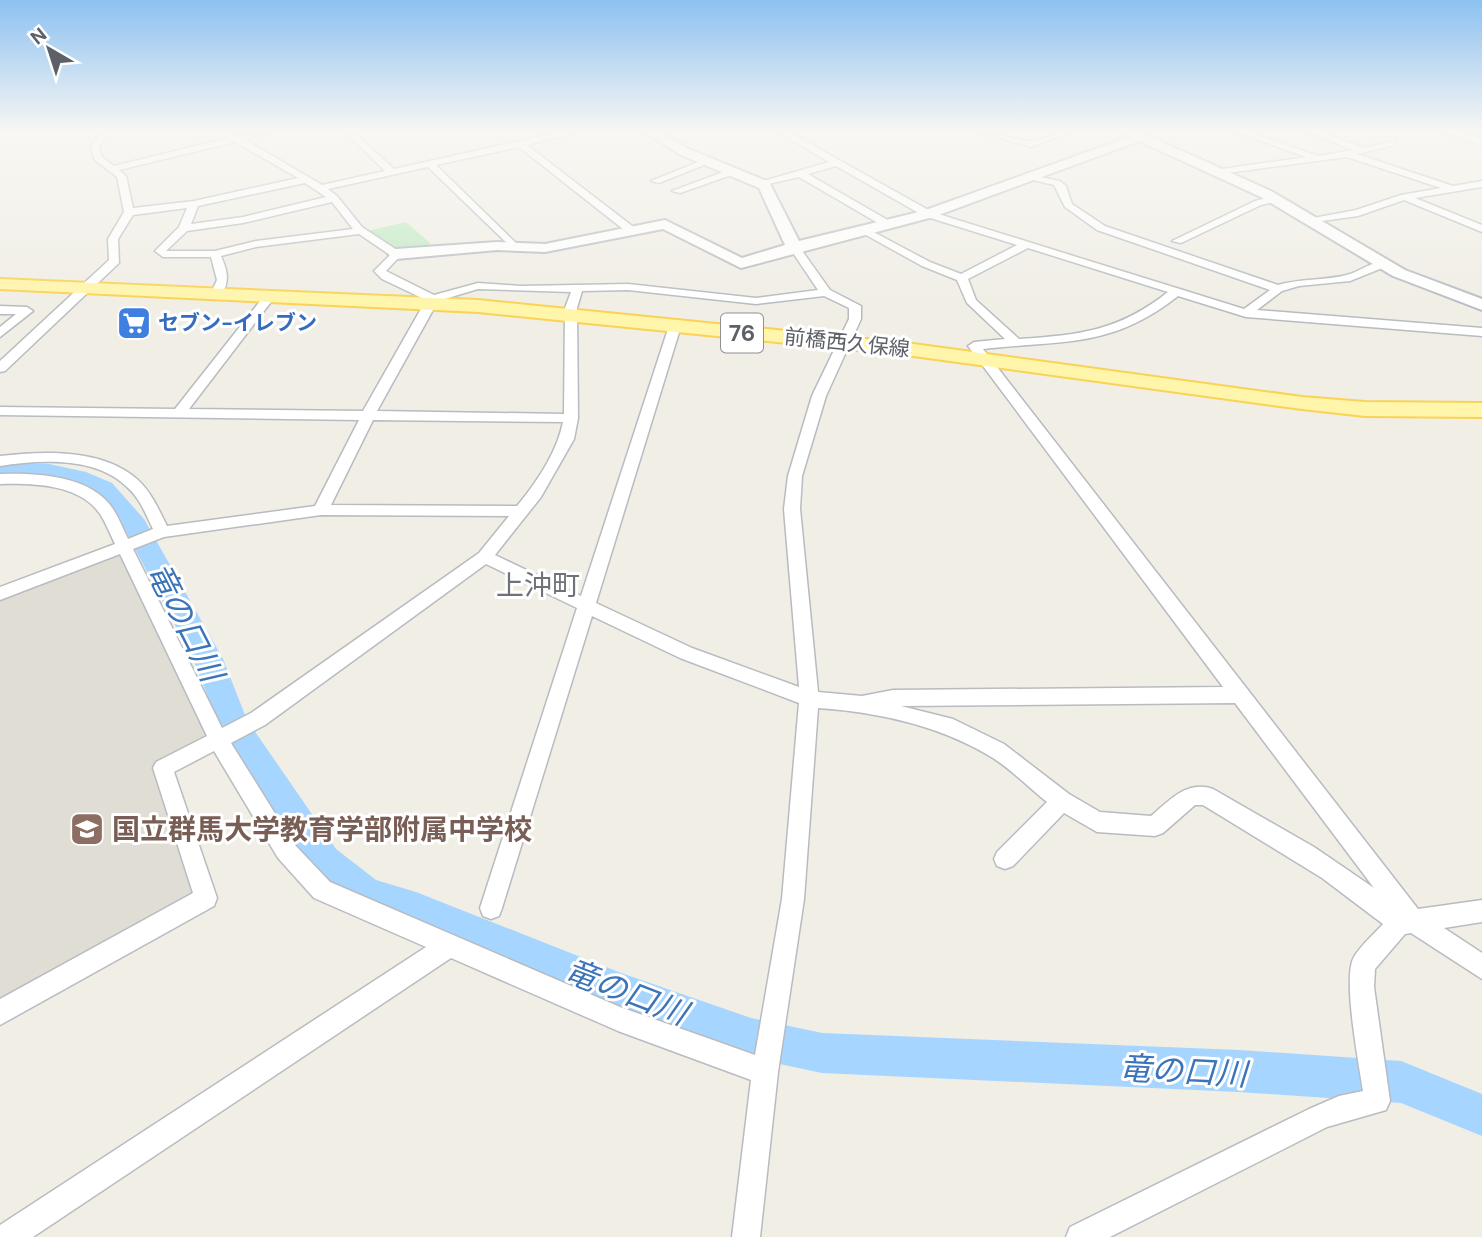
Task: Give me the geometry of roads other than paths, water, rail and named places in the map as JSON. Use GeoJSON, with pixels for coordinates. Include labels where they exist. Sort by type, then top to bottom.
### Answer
{"type":"FeatureCollection","features":[{"type":"Feature","properties":{"kind":"main road","name":"前橋西久保線"},"geometry":{"type":"LineString","coordinates":[[0,284],[268,298],[431,301],[982,359],[1302,403],[1365,409],[1482,410]]}},
{"type":"Feature","properties":{"kind":"street"},"geometry":{"type":"LineString","coordinates":[[0,368],[115,261],[113,239],[129,212],[124,190]]}},
{"type":"Feature","properties":{"kind":"street"},"geometry":{"type":"LineString","coordinates":[[129,212],[194,204],[259,190]]}},
{"type":"Feature","properties":{"kind":"street"},"geometry":{"type":"LineString","coordinates":[[322,190],[334,198],[360,231],[396,254],[513,246],[555,247],[665,224],[741,263],[928,214],[997,190]]}},
{"type":"Feature","properties":{"kind":"street"},"geometry":{"type":"LineString","coordinates":[[456,190],[513,246]]}},
{"type":"Feature","properties":{"kind":"street"},"geometry":{"type":"LineString","coordinates":[[579,190],[632,231]]}},
{"type":"Feature","properties":{"kind":"street"},"geometry":{"type":"LineString","coordinates":[[746,1237],[765,1072],[793,899],[809,699],[792,509],[795,476],[819,396],[855,319],[855,306],[827,292],[794,247],[766,190]]}},
{"type":"Feature","properties":{"kind":"street"},"geometry":{"type":"LineString","coordinates":[[828,190],[887,224]]}},
{"type":"Feature","properties":{"kind":"street"},"geometry":{"type":"LineString","coordinates":[[885,190],[928,214],[1246,313],[1482,332]]}},
{"type":"Feature","properties":{"kind":"street"},"geometry":{"type":"LineString","coordinates":[[1062,190],[1068,205],[1101,228],[1278,289]]}},
{"type":"Feature","properties":{"kind":"street"},"geometry":{"type":"LineString","coordinates":[[1257,190],[1383,264],[1423,284],[1482,305]]}},
{"type":"Feature","properties":{"kind":"street"},"geometry":{"type":"LineString","coordinates":[[1312,221],[1358,213],[1404,197],[1441,190]]}},
{"type":"Feature","properties":{"kind":"street"},"geometry":{"type":"LineString","coordinates":[[1404,197],[1482,229]]}},
{"type":"Feature","properties":{"kind":"street"},"geometry":{"type":"LineString","coordinates":[[184,228],[243,220],[334,198]]}},
{"type":"Feature","properties":{"kind":"street"},"geometry":{"type":"LineString","coordinates":[[1177,241],[1258,203],[1275,199]]}},
{"type":"Feature","properties":{"kind":"street"},"geometry":{"type":"LineString","coordinates":[[194,204],[184,228],[160,251],[163,254],[215,254],[265,242],[360,231]]}},
{"type":"Feature","properties":{"kind":"street"},"geometry":{"type":"LineString","coordinates":[[862,230],[926,264],[962,278],[971,301],[1014,341]]}},
{"type":"Feature","properties":{"kind":"street"},"geometry":{"type":"LineString","coordinates":[[962,278],[1026,245]]}},
{"type":"Feature","properties":{"kind":"street"},"geometry":{"type":"LineString","coordinates":[[215,254],[224,277],[223,286],[216,295]]}},
{"type":"Feature","properties":{"kind":"street"},"geometry":{"type":"LineString","coordinates":[[396,254],[380,271],[431,301]]}},
{"type":"Feature","properties":{"kind":"street"},"geometry":{"type":"LineString","coordinates":[[1246,313],[1278,289],[1350,278],[1383,264]]}},
{"type":"Feature","properties":{"kind":"street"},"geometry":{"type":"LineString","coordinates":[[321,510],[368,415],[431,301],[461,289],[478,286],[521,289],[628,287],[755,301],[827,292]]}},
{"type":"Feature","properties":{"kind":"street"},"geometry":{"type":"LineString","coordinates":[[0,1013],[206,898],[163,768],[258,719],[485,557],[536,493],[566,439],[571,418],[571,316],[578,286]]}},
{"type":"Feature","properties":{"kind":"street"},"geometry":{"type":"LineString","coordinates":[[1177,291],[1136,320],[1112,331],[1059,339],[974,346],[1242,695],[1405,921]]}},
{"type":"Feature","properties":{"kind":"street"},"geometry":{"type":"LineString","coordinates":[[180,412],[268,298]]}},
{"type":"Feature","properties":{"kind":"street"},"geometry":{"type":"LineString","coordinates":[[0,310],[27,311],[0,333]]}},
{"type":"Feature","properties":{"kind":"street"},"geometry":{"type":"LineString","coordinates":[[491,908],[675,326]]}},
{"type":"Feature","properties":{"kind":"street"},"geometry":{"type":"LineString","coordinates":[[0,340],[29,341]]}},
{"type":"Feature","properties":{"kind":"street"},"geometry":{"type":"LineString","coordinates":[[0,411],[571,418]]}},
{"type":"Feature","properties":{"kind":"street"},"geometry":{"type":"LineString","coordinates":[[0,461],[58,458],[97,465],[128,479],[146,500],[160,533]]}},
{"type":"Feature","properties":{"kind":"street"},"geometry":{"type":"LineString","coordinates":[[0,479],[50,481],[84,491],[106,510],[222,739],[286,851],[322,890],[618,1019],[765,1072]]}},
{"type":"Feature","properties":{"kind":"street"},"geometry":{"type":"LineString","coordinates":[[0,594],[160,533],[321,510],[520,511]]}},
{"type":"Feature","properties":{"kind":"street"},"geometry":{"type":"LineString","coordinates":[[485,557],[686,653],[809,699],[858,703],[946,725],[997,750],[1062,801],[1097,822],[1155,826],[1191,796],[1206,796],[1288,844],[1380,906],[1482,967]]}},
{"type":"Feature","properties":{"kind":"street"},"geometry":{"type":"LineString","coordinates":[[858,703],[893,698],[1242,695]]}},
{"type":"Feature","properties":{"kind":"street"},"geometry":{"type":"LineString","coordinates":[[1005,859],[1062,801]]}},
{"type":"Feature","properties":{"kind":"street"},"geometry":{"type":"LineString","coordinates":[[1080,1237],[1318,1118],[1339,1109],[1377,1101],[1361,974],[1363,964],[1405,921],[1482,911]]}},
{"type":"Feature","properties":{"kind":"street"},"geometry":{"type":"LineString","coordinates":[[7,1237],[449,946]]}},
{"type":"Feature","properties":{"kind":"waterway","name":"竜の口川"},"geometry":{"type":"LineString","coordinates":[[0,471],[49,472],[78,477],[103,489],[135,525],[208,659],[234,726],[324,861],[366,894],[416,910],[621,993],[751,1038],[822,1053],[1239,1071],[1401,1082],[1482,1115]]}},
{"type":"Feature","properties":{"kind":"place","name":"セブン-イレブン"},"geometry":{"type":"Point","coordinates":[134,323]}},
{"type":"Feature","properties":{"kind":"place","name":"国立群馬大学教育学部附属中学校"},"geometry":{"type":"Point","coordinates":[87,829]}},
{"type":"Feature","properties":{"kind":"district","name":"上沖町"},"geometry":{"type":"Point","coordinates":[538,585]}}]}
